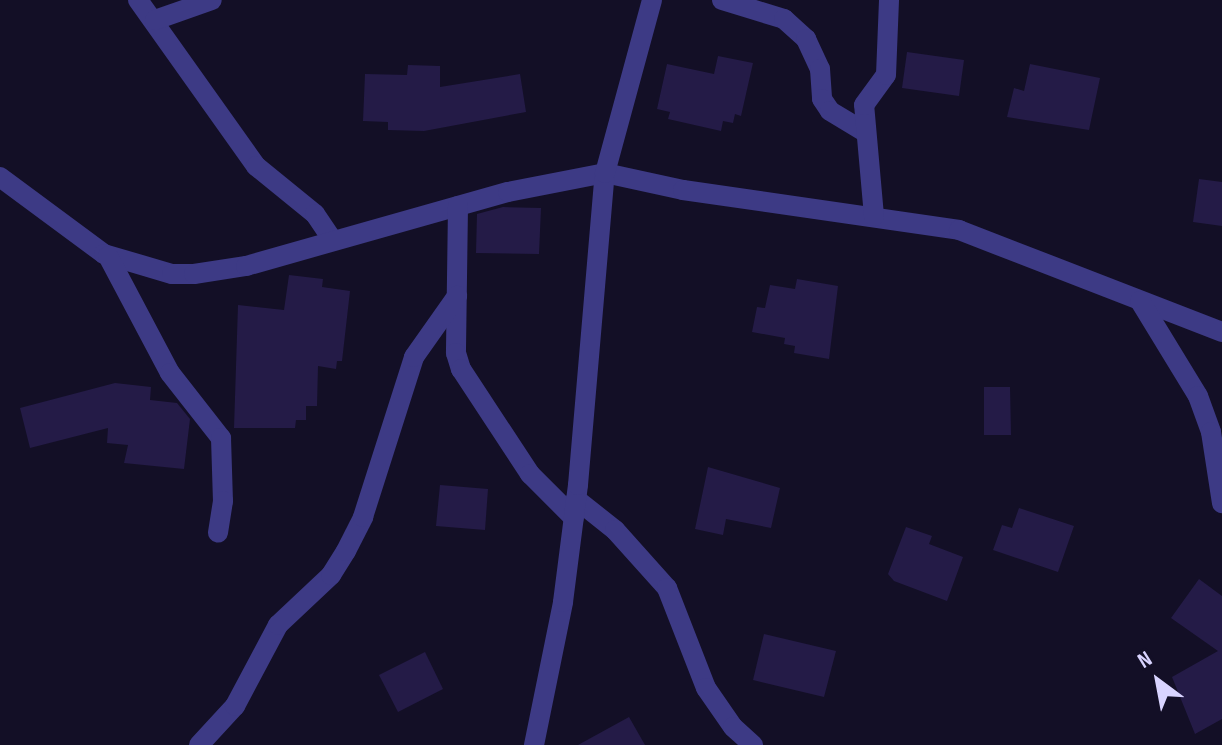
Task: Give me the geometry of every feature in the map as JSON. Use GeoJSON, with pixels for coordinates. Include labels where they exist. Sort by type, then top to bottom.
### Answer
{"type":"FeatureCollection","features":[{"type":"Feature","properties":{"kind":"street"},"geometry":{"type":"LineString","coordinates":[[138,0],[256,166],[315,214],[333,241]]}},
{"type":"Feature","properties":{"kind":"street"},"geometry":{"type":"LineString","coordinates":[[155,20],[212,0]]}},
{"type":"Feature","properties":{"kind":"street"},"geometry":{"type":"LineString","coordinates":[[534,745],[575,509],[605,173],[652,0]]}},
{"type":"Feature","properties":{"kind":"street"},"geometry":{"type":"LineString","coordinates":[[722,0],[784,19],[806,39],[820,69],[822,99],[830,111],[865,132]]}},
{"type":"Feature","properties":{"kind":"street"},"geometry":{"type":"LineString","coordinates":[[874,216],[865,132],[868,95],[886,75],[889,0]]}},
{"type":"Feature","properties":{"kind":"street"},"geometry":{"type":"LineString","coordinates":[[0,177],[108,256],[172,274],[194,274],[333,241],[458,206],[605,173],[683,190],[959,230],[1222,332]]}},
{"type":"Feature","properties":{"kind":"street"},"geometry":{"type":"LineString","coordinates":[[458,206],[456,353],[461,369],[530,474],[575,509],[625,540],[667,588],[706,688],[733,727],[753,745]]}},
{"type":"Feature","properties":{"kind":"street"},"geometry":{"type":"LineString","coordinates":[[108,256],[170,373],[221,438],[223,501],[218,533]]}},
{"type":"Feature","properties":{"kind":"street"},"geometry":{"type":"LineString","coordinates":[[199,745],[235,706],[278,625],[331,575],[346,551],[363,517],[414,357],[457,296]]}},
{"type":"Feature","properties":{"kind":"street"},"geometry":{"type":"LineString","coordinates":[[1140,301],[1198,396],[1211,432],[1222,503]]}},
{"type":"Feature","properties":{"kind":"building"},"geometry":{"type":"Polygon","coordinates":[[[907,52],[964,60],[959,96],[902,88],[907,52]]]}},
{"type":"Feature","properties":{"kind":"building"},"geometry":{"type":"Polygon","coordinates":[[[718,56],[753,63],[741,116],[735,114],[733,123],[723,121],[721,131],[668,119],[670,112],[657,109],[667,64],[714,74],[718,56]]]}},
{"type":"Feature","properties":{"kind":"building"},"geometry":{"type":"Polygon","coordinates":[[[1030,64],[1100,78],[1089,130],[1007,117],[1014,88],[1024,91],[1030,64]]]}},
{"type":"Feature","properties":{"kind":"building"},"geometry":{"type":"Polygon","coordinates":[[[408,65],[440,66],[440,87],[520,74],[526,112],[424,131],[388,130],[388,122],[363,121],[365,74],[407,75],[408,65]]]}},
{"type":"Feature","properties":{"kind":"building"},"geometry":{"type":"Polygon","coordinates":[[[1199,179],[1222,182],[1222,226],[1193,222],[1199,179]]]}},
{"type":"Feature","properties":{"kind":"building"},"geometry":{"type":"Polygon","coordinates":[[[503,207],[541,208],[539,254],[476,253],[477,214],[503,207]]]}},
{"type":"Feature","properties":{"kind":"building"},"geometry":{"type":"Polygon","coordinates":[[[289,275],[323,279],[322,287],[350,291],[342,361],[337,361],[336,369],[318,366],[317,406],[306,406],[306,420],[296,420],[295,428],[234,428],[238,305],[284,310],[289,275]]]}},
{"type":"Feature","properties":{"kind":"building"},"geometry":{"type":"Polygon","coordinates":[[[797,279],[838,286],[829,359],[794,353],[795,346],[784,344],[785,338],[752,332],[757,307],[765,308],[770,285],[795,289],[797,279]]]}},
{"type":"Feature","properties":{"kind":"building"},"geometry":{"type":"Polygon","coordinates":[[[115,383],[151,387],[150,400],[177,403],[190,419],[184,469],[124,463],[128,445],[107,443],[108,428],[30,448],[20,408],[115,383]]]}},
{"type":"Feature","properties":{"kind":"building"},"geometry":{"type":"Polygon","coordinates":[[[984,387],[1010,387],[1011,435],[984,435],[984,387]]]}},
{"type":"Feature","properties":{"kind":"building"},"geometry":{"type":"Polygon","coordinates":[[[708,467],[780,488],[771,528],[726,519],[723,535],[695,529],[708,467]]]}},
{"type":"Feature","properties":{"kind":"building"},"geometry":{"type":"Polygon","coordinates":[[[440,485],[488,489],[485,530],[436,526],[440,485]]]}},
{"type":"Feature","properties":{"kind":"building"},"geometry":{"type":"Polygon","coordinates":[[[1019,508],[1074,526],[1058,572],[993,550],[1002,525],[1012,528],[1019,508]]]}},
{"type":"Feature","properties":{"kind":"building"},"geometry":{"type":"Polygon","coordinates":[[[906,527],[932,536],[929,544],[963,557],[947,601],[894,581],[888,574],[906,527]]]}},
{"type":"Feature","properties":{"kind":"building"},"geometry":{"type":"Polygon","coordinates":[[[1199,579],[1222,596],[1222,719],[1195,734],[1172,677],[1218,651],[1171,618],[1199,579]]]}},
{"type":"Feature","properties":{"kind":"building"},"geometry":{"type":"Polygon","coordinates":[[[764,634],[836,651],[824,697],[753,680],[764,634]]]}},
{"type":"Feature","properties":{"kind":"building"},"geometry":{"type":"Polygon","coordinates":[[[425,652],[443,689],[398,712],[379,675],[425,652]]]}},
{"type":"Feature","properties":{"kind":"building"},"geometry":{"type":"Polygon","coordinates":[[[629,717],[645,745],[578,745],[629,717]]]}}]}
